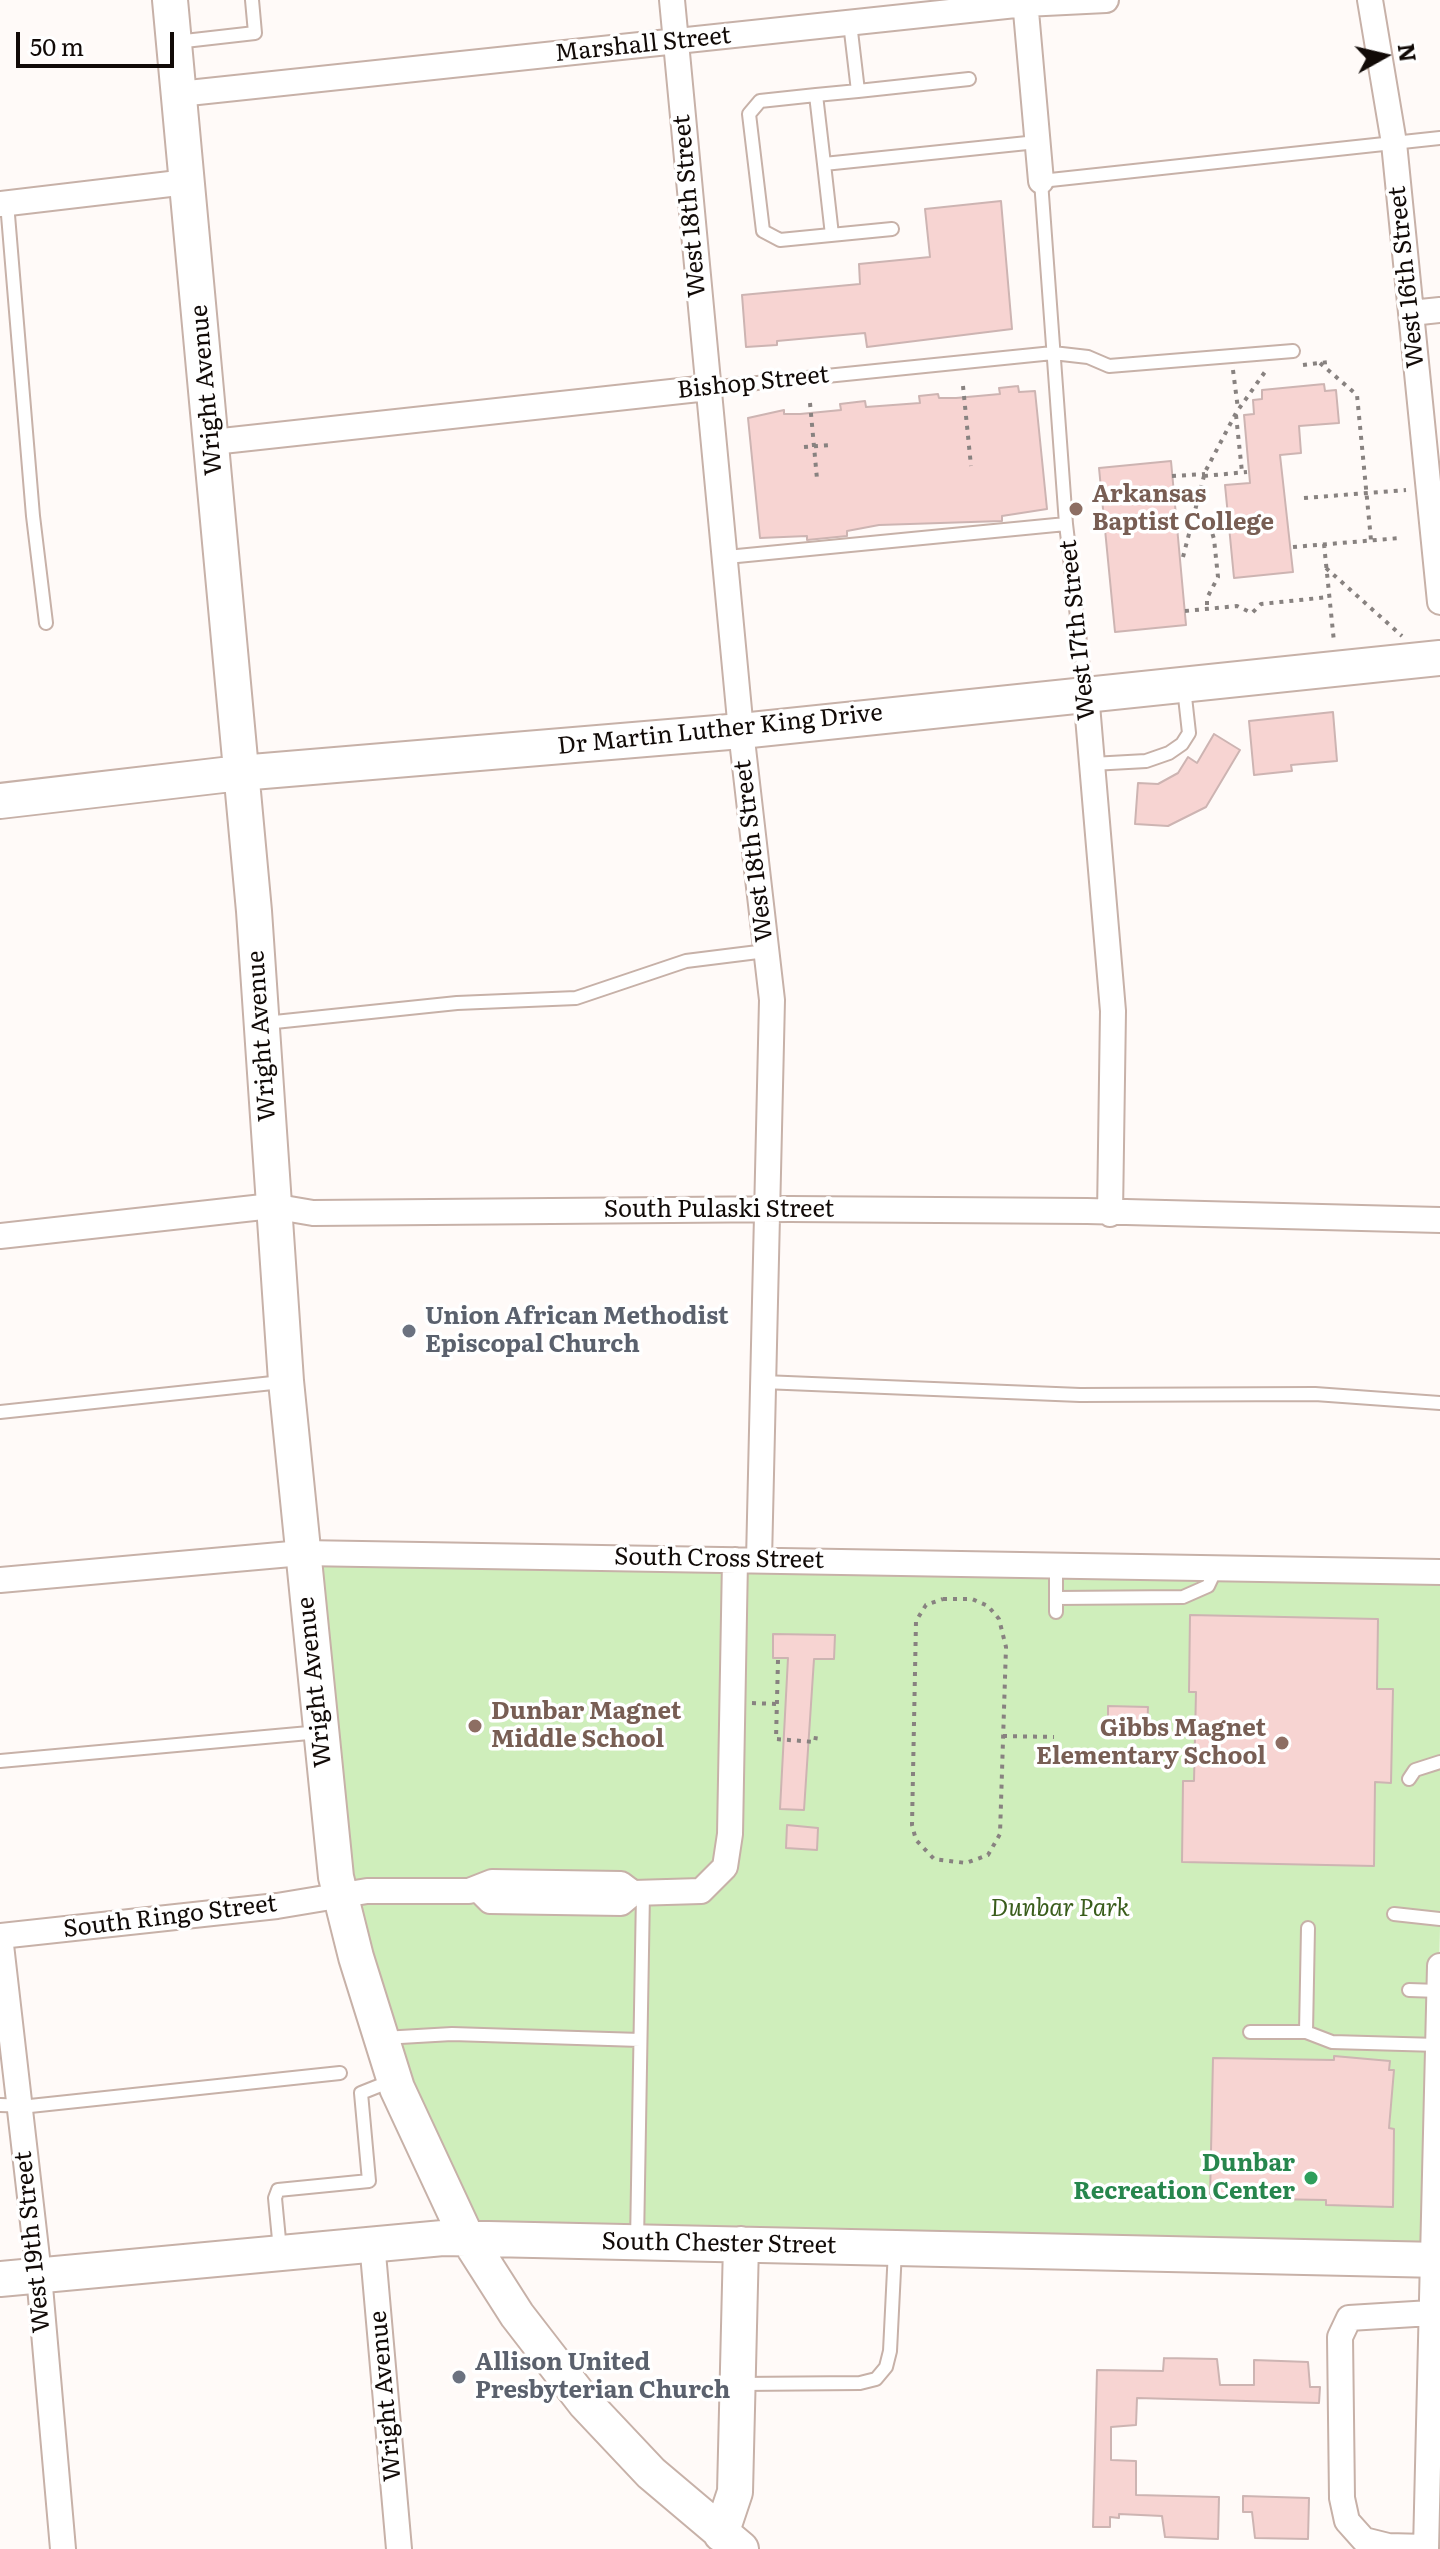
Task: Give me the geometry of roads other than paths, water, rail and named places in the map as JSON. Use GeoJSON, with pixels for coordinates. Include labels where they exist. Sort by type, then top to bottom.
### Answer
{"type":"FeatureCollection","features":[{"type":"Feature","properties":{"kind":"main road","name":"Wright Avenue"},"geometry":{"type":"LineString","coordinates":[[170,0],[213,442],[262,1023],[286,1381],[333,1858],[340,1894],[388,2061],[428,2160],[469,2239],[517,2315],[585,2403],[651,2473],[731,2541]]}},
{"type":"Feature","properties":{"kind":"main road","name":"Dr Martin Luther King Drive"},"geometry":{"type":"LineString","coordinates":[[0,801],[240,773],[741,731],[1440,658]]}},
{"type":"Feature","properties":{"kind":"main road","name":"South Chester Street"},"geometry":{"type":"LineString","coordinates":[[0,2279],[372,2242],[469,2239],[1437,2260]]}},
{"type":"Feature","properties":{"kind":"main road"},"geometry":{"type":"LineString","coordinates":[[731,2541],[741,2244]]}},
{"type":"Feature","properties":{"kind":"street","name":"West 18th Street"},"geometry":{"type":"LineString","coordinates":[[638,1893],[701,1891],[725,1867],[730,1834],[747,1560],[763,1382],[772,1000],[741,731],[727,557],[672,0]]}},
{"type":"Feature","properties":{"kind":"street","name":"Marshall Street"},"geometry":{"type":"LineString","coordinates":[[179,94],[1025,2],[1106,0]]}},
{"type":"Feature","properties":{"kind":"street","name":"West 16th Street"},"geometry":{"type":"LineString","coordinates":[[1370,0],[1394,143],[1411,313],[1434,488],[1440,602]]}},
{"type":"Feature","properties":{"kind":"street","name":"West 17th Street"},"geometry":{"type":"LineString","coordinates":[[1025,2],[1041,181]]}},
{"type":"Feature","properties":{"kind":"street"},"geometry":{"type":"LineString","coordinates":[[4,204],[187,182]]}},
{"type":"Feature","properties":{"kind":"street"},"geometry":{"type":"LineString","coordinates":[[1411,313],[1440,310]]}},
{"type":"Feature","properties":{"kind":"street","name":"Bishop Street"},"geometry":{"type":"LineString","coordinates":[[213,442],[708,388]]}},
{"type":"Feature","properties":{"kind":"street","name":"West 17th Street"},"geometry":{"type":"LineString","coordinates":[[1086,693],[1113,1011],[1110,1214]]}},
{"type":"Feature","properties":{"kind":"street","name":"South Pulaski Street"},"geometry":{"type":"LineString","coordinates":[[0,1236],[272,1206],[313,1213],[767,1209],[1440,1220]]}},
{"type":"Feature","properties":{"kind":"street","name":"South Cross Street"},"geometry":{"type":"LineString","coordinates":[[0,1580],[302,1553],[1440,1572]]}},
{"type":"Feature","properties":{"kind":"street","name":"South Ringo Street"},"geometry":{"type":"LineString","coordinates":[[0,1936],[277,1906],[340,1894],[479,1890],[492,1882],[621,1884],[638,1893]]}},
{"type":"Feature","properties":{"kind":"street","name":"West 19th Street"},"geometry":{"type":"LineString","coordinates":[[0,1936],[9,2105],[39,2275],[63,2549]]}},
{"type":"Feature","properties":{"kind":"street"},"geometry":{"type":"LineString","coordinates":[[1431,2313],[1349,2318],[1340,2337],[1342,2498],[1347,2521],[1364,2540],[1388,2546],[1426,2548],[1431,2313],[1437,2260],[1440,1966]]}},
{"type":"Feature","properties":{"kind":"street","name":"Wright Avenue"},"geometry":{"type":"LineString","coordinates":[[372,2242],[399,2549]]}},
{"type":"Feature","properties":{"kind":"lane"},"geometry":{"type":"LineString","coordinates":[[174,42],[255,33],[252,0]]}},
{"type":"Feature","properties":{"kind":"lane"},"geometry":{"type":"LineString","coordinates":[[850,23],[858,91]]}},
{"type":"Feature","properties":{"kind":"lane"},"geometry":{"type":"LineString","coordinates":[[892,229],[780,240],[763,231],[749,114],[751,107],[760,101],[969,79]]}},
{"type":"Feature","properties":{"kind":"lane"},"geometry":{"type":"LineString","coordinates":[[816,95],[832,235]]}},
{"type":"Feature","properties":{"kind":"lane"},"geometry":{"type":"LineString","coordinates":[[1041,181],[1440,138]]}},
{"type":"Feature","properties":{"kind":"lane"},"geometry":{"type":"LineString","coordinates":[[824,164],[1037,142]]}},
{"type":"Feature","properties":{"kind":"lane","name":"West 17th Street"},"geometry":{"type":"LineString","coordinates":[[1041,181],[1066,524],[1086,693]]}},
{"type":"Feature","properties":{"kind":"lane"},"geometry":{"type":"LineString","coordinates":[[4,204],[46,623]]}},
{"type":"Feature","properties":{"kind":"lane","name":"Bishop Street"},"geometry":{"type":"LineString","coordinates":[[708,388],[1053,353],[1088,357],[1109,366],[1293,351]]}},
{"type":"Feature","properties":{"kind":"lane"},"geometry":{"type":"LineString","coordinates":[[727,557],[1066,524]]}},
{"type":"Feature","properties":{"kind":"lane"},"geometry":{"type":"LineString","coordinates":[[1092,764],[1146,761],[1169,753],[1182,744],[1189,733],[1183,683]]}},
{"type":"Feature","properties":{"kind":"lane"},"geometry":{"type":"LineString","coordinates":[[262,1023],[471,1002],[576,998],[686,961],[766,951]]}},
{"type":"Feature","properties":{"kind":"lane"},"geometry":{"type":"LineString","coordinates":[[0,1412],[286,1381]]}},
{"type":"Feature","properties":{"kind":"lane"},"geometry":{"type":"LineString","coordinates":[[763,1382],[1080,1395],[1315,1394],[1440,1403]]}},
{"type":"Feature","properties":{"kind":"lane"},"geometry":{"type":"LineString","coordinates":[[1056,1565],[1056,1612]]}},
{"type":"Feature","properties":{"kind":"lane"},"geometry":{"type":"LineString","coordinates":[[1056,1598],[1183,1597],[1208,1586],[1216,1569]]}},
{"type":"Feature","properties":{"kind":"lane"},"geometry":{"type":"LineString","coordinates":[[0,1761],[320,1732]]}},
{"type":"Feature","properties":{"kind":"lane"},"geometry":{"type":"LineString","coordinates":[[1409,1779],[1415,1770],[1440,1762]]}},
{"type":"Feature","properties":{"kind":"lane"},"geometry":{"type":"LineString","coordinates":[[637,2242],[640,2040],[638,1893]]}},
{"type":"Feature","properties":{"kind":"lane"},"geometry":{"type":"LineString","coordinates":[[1394,1914],[1440,1919]]}},
{"type":"Feature","properties":{"kind":"lane"},"geometry":{"type":"LineString","coordinates":[[1306,2032],[1308,1928]]}},
{"type":"Feature","properties":{"kind":"lane"},"geometry":{"type":"LineString","coordinates":[[1409,1990],[1439,1991]]}},
{"type":"Feature","properties":{"kind":"lane"},"geometry":{"type":"LineString","coordinates":[[1250,2032],[1306,2032],[1332,2042],[1438,2045]]}},
{"type":"Feature","properties":{"kind":"lane"},"geometry":{"type":"LineString","coordinates":[[280,2252],[275,2198],[278,2190],[369,2181],[361,2093],[388,2061],[452,2034],[640,2040]]}},
{"type":"Feature","properties":{"kind":"lane"},"geometry":{"type":"LineString","coordinates":[[9,2105],[340,2073]]}},
{"type":"Feature","properties":{"kind":"lane"},"geometry":{"type":"LineString","coordinates":[[737,2384],[860,2383],[876,2379],[886,2367],[890,2351],[895,2247]]}},
{"type":"Feature","properties":{"kind":"place","name":"Arkansas Baptist College"},"geometry":{"type":"Point","coordinates":[1076,509]}},
{"type":"Feature","properties":{"kind":"place","name":"Union African Methodist Episcopal Church"},"geometry":{"type":"Point","coordinates":[409,1331]}},
{"type":"Feature","properties":{"kind":"place","name":"Dunbar Magnet Middle School"},"geometry":{"type":"Point","coordinates":[475,1726]}},
{"type":"Feature","properties":{"kind":"place","name":"Gibbs Magnet Elementary School"},"geometry":{"type":"Point","coordinates":[1282,1743]}},
{"type":"Feature","properties":{"kind":"place","name":"Dunbar Recreation Center"},"geometry":{"type":"Point","coordinates":[1311,2178]}},
{"type":"Feature","properties":{"kind":"place","name":"Allison United Presbyterian Church"},"geometry":{"type":"Point","coordinates":[459,2377]}},
{"type":"Feature","properties":{"kind":"park label","name":"Dunbar Park"},"geometry":{"type":"Point","coordinates":[1060,1909]}}]}
